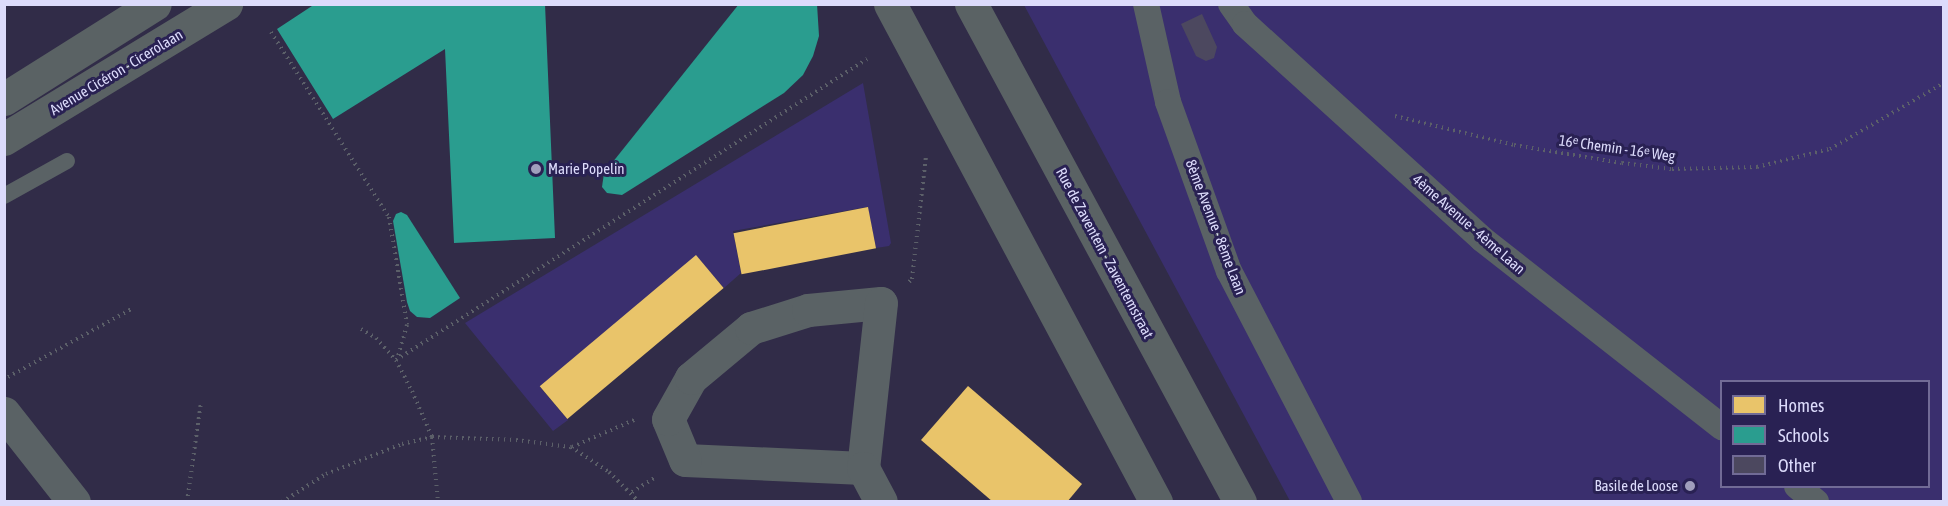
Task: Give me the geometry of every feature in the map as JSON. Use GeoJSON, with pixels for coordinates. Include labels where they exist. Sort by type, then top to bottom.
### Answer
{"type":"FeatureCollection","features":[{"type":"Feature","properties":{"kind":"main road"},"geometry":{"type":"LineString","coordinates":[[4,99],[154,4]]}},
{"type":"Feature","properties":{"kind":"main road","name":"Avenue Cicéron - Cicerolaan"},"geometry":{"type":"LineString","coordinates":[[4,139],[226,4]]}},
{"type":"Feature","properties":{"kind":"main road"},"geometry":{"type":"LineString","coordinates":[[890,4],[1156,501]]}},
{"type":"Feature","properties":{"kind":"main road","name":"Rue de Zaventem - Zaventemstraat"},"geometry":{"type":"LineString","coordinates":[[971,4],[1240,501]]}},
{"type":"Feature","properties":{"kind":"street","name":"8ème Avenue - 8ème Laan"},"geometry":{"type":"LineString","coordinates":[[1146,4],[1168,102],[1229,271],[1349,501]]}},
{"type":"Feature","properties":{"kind":"street","name":"4ème Avenue - 4ème Laan"},"geometry":{"type":"LineString","coordinates":[[1231,4],[1245,24],[1344,111],[1482,239],[1720,425]]}},
{"type":"Feature","properties":{"kind":"street"},"geometry":{"type":"LineString","coordinates":[[863,468],[685,460],[668,419],[691,378],[751,328],[808,310],[881,303],[863,468],[881,501]]}},
{"type":"Feature","properties":{"kind":"street"},"geometry":{"type":"LineString","coordinates":[[7,424],[74,501]]}},
{"type":"Feature","properties":{"kind":"street"},"geometry":{"type":"LineString","coordinates":[[1800,488],[1816,501]]}},
{"type":"Feature","properties":{"kind":"lane"},"geometry":{"type":"LineString","coordinates":[[4,196],[68,161]]}},
{"type":"Feature","properties":{"kind":"path"},"geometry":{"type":"LineString","coordinates":[[271,32],[389,218],[407,325],[397,359]]}},
{"type":"Feature","properties":{"kind":"path"},"geometry":{"type":"LineString","coordinates":[[397,359],[867,59]]}},
{"type":"Feature","properties":{"kind":"path","name":"16ᵉ Chemin - 16ᵉ Weg"},"geometry":{"type":"LineString","coordinates":[[1344,111],[1402,117],[1514,145],[1622,164],[1672,169],[1757,167],[1830,149],[1944,83]]}},
{"type":"Feature","properties":{"kind":"path"},"geometry":{"type":"LineString","coordinates":[[912,279],[926,156]]}},
{"type":"Feature","properties":{"kind":"path"},"geometry":{"type":"LineString","coordinates":[[4,379],[134,308]]}},
{"type":"Feature","properties":{"kind":"path"},"geometry":{"type":"LineString","coordinates":[[361,329],[376,338],[397,359],[432,437],[438,501]]}},
{"type":"Feature","properties":{"kind":"path"},"geometry":{"type":"LineString","coordinates":[[571,447],[679,400]]}},
{"type":"Feature","properties":{"kind":"path"},"geometry":{"type":"LineString","coordinates":[[187,501],[201,402]]}},
{"type":"Feature","properties":{"kind":"path"},"geometry":{"type":"LineString","coordinates":[[282,501],[326,474],[402,444],[432,437],[516,440],[571,447],[609,472],[639,501]]}},
{"type":"Feature","properties":{"kind":"shaded area"},"geometry":{"type":"Polygon","coordinates":[[[1024,5],[1943,5],[1943,501],[1290,501],[1024,5]]]}},
{"type":"Feature","properties":{"kind":"shaded area"},"geometry":{"type":"Polygon","coordinates":[[[863,83],[891,243],[889,246],[876,248],[867,207],[733,231],[741,273],[724,288],[696,256],[540,387],[568,420],[553,431],[465,323],[863,83]]]}},
{"type":"Feature","properties":{"kind":"building: Homes"},"geometry":{"type":"Polygon","coordinates":[[[868,207],[876,248],[742,274],[734,233],[868,207]]]}},
{"type":"Feature","properties":{"kind":"building: Homes"},"geometry":{"type":"Polygon","coordinates":[[[696,255],[724,288],[567,419],[540,386],[696,255]]]}},
{"type":"Feature","properties":{"kind":"building: Homes"},"geometry":{"type":"Polygon","coordinates":[[[968,386],[1082,484],[1067,502],[993,502],[921,440],[968,386]]]}},
{"type":"Feature","properties":{"kind":"building: Schools"},"geometry":{"type":"Polygon","coordinates":[[[315,4],[545,4],[555,238],[454,243],[445,49],[333,119],[277,29],[315,4]]]}},
{"type":"Feature","properties":{"kind":"building: Schools"},"geometry":{"type":"Polygon","coordinates":[[[739,4],[817,4],[819,36],[813,56],[803,75],[784,93],[622,195],[607,193],[602,187],[604,173],[739,4]]]}},
{"type":"Feature","properties":{"kind":"building: Schools"},"geometry":{"type":"Polygon","coordinates":[[[401,212],[407,215],[460,298],[430,318],[417,317],[410,311],[407,302],[393,221],[396,214],[401,212]]]}},
{"type":"Feature","properties":{"kind":"building: Other"},"geometry":{"type":"Polygon","coordinates":[[[1202,14],[1217,47],[1214,58],[1206,61],[1196,56],[1181,24],[1202,14]]]}},
{"type":"Feature","properties":{"kind":"place","name":"Marie Popelin"},"geometry":{"type":"Point","coordinates":[536,169]}},
{"type":"Feature","properties":{"kind":"place","name":"Basile de Loose"},"geometry":{"type":"Point","coordinates":[1690,486]}}]}
